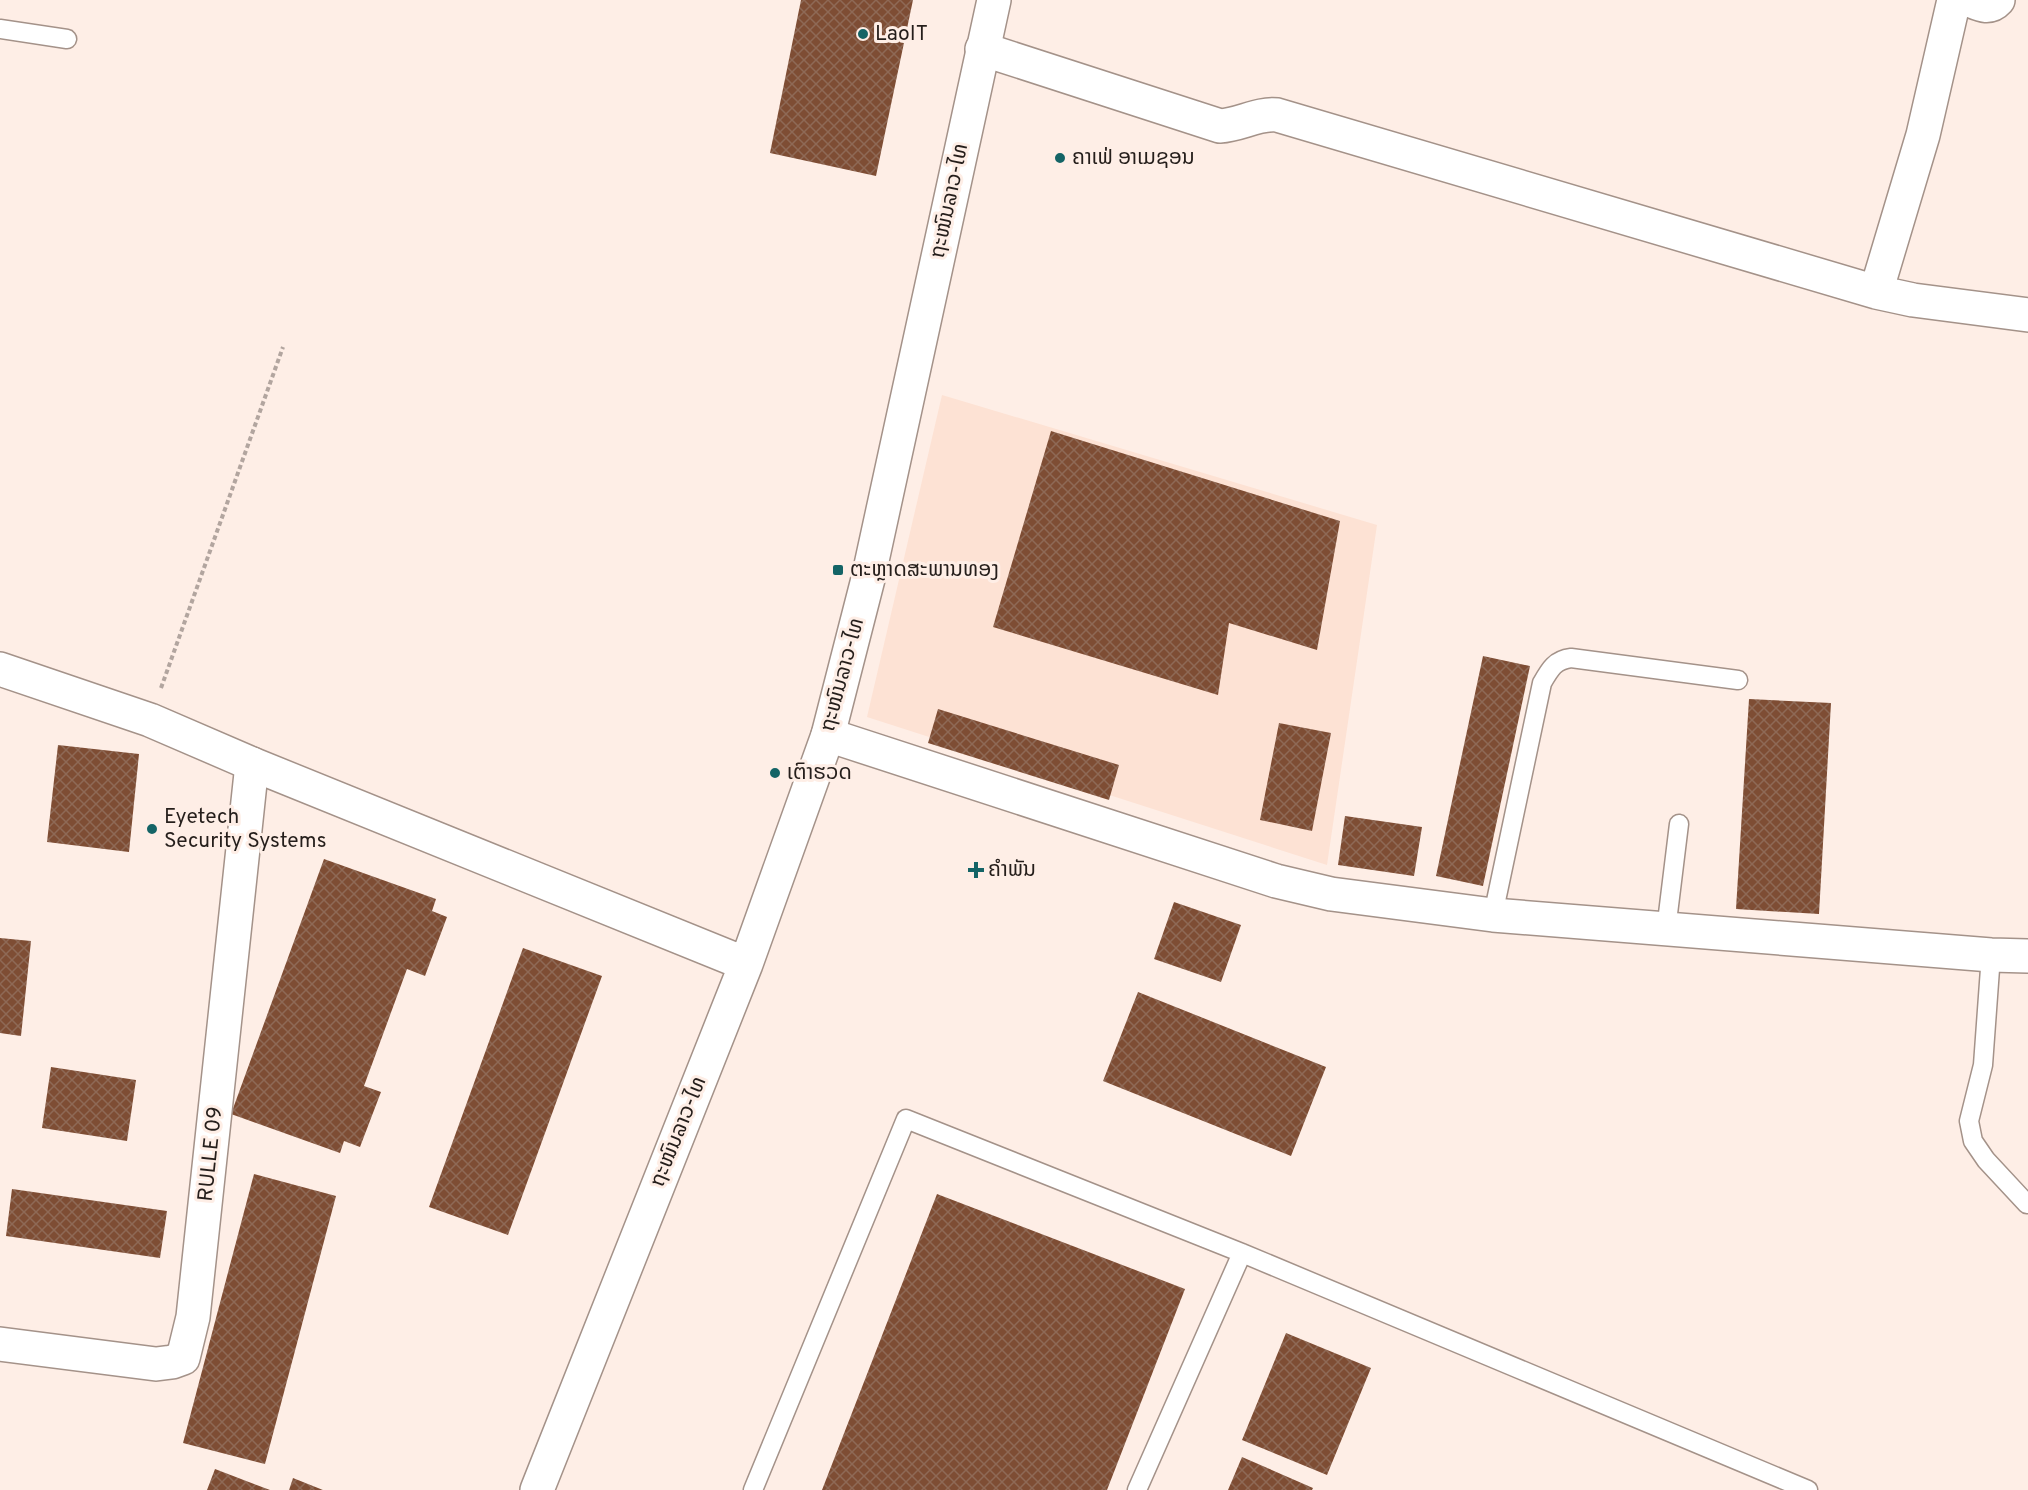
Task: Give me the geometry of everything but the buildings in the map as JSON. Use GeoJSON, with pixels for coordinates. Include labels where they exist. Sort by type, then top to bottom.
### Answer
{"type":"FeatureCollection","features":[{"type":"Feature","properties":{"kind":"street","name":"ຖະໜົນລາວ-ໄທ"},"geometry":{"type":"LineString","coordinates":[[537,1490],[746,964],[828,735],[868,579],[994,0]]}},
{"type":"Feature","properties":{"kind":"street"},"geometry":{"type":"LineString","coordinates":[[1876,292],[1923,135],[1954,0]]}},
{"type":"Feature","properties":{"kind":"street"},"geometry":{"type":"LineString","coordinates":[[1969,0],[1986,6],[1994,5],[1998,0]]}},
{"type":"Feature","properties":{"kind":"street"},"geometry":{"type":"LineString","coordinates":[[982,49],[1220,126],[1233,125],[1269,114],[1277,115],[1876,292],[1913,300],[2028,315]]}},
{"type":"Feature","properties":{"kind":"street"},"geometry":{"type":"LineString","coordinates":[[0,669],[150,720],[252,764],[746,964]]}},
{"type":"Feature","properties":{"kind":"street"},"geometry":{"type":"LineString","coordinates":[[828,735],[1276,882],[1331,894],[1493,915],[1991,955],[2028,956]]}},
{"type":"Feature","properties":{"kind":"street","name":"RULLE 09"},"geometry":{"type":"LineString","coordinates":[[0,1344],[156,1364],[183,1358],[193,1317],[252,764]]}},
{"type":"Feature","properties":{"kind":"lane"},"geometry":{"type":"LineString","coordinates":[[0,28],[67,39]]}},
{"type":"Feature","properties":{"kind":"lane"},"geometry":{"type":"LineString","coordinates":[[1493,915],[1542,683],[1551,667],[1561,660],[1571,658],[1738,680]]}},
{"type":"Feature","properties":{"kind":"lane"},"geometry":{"type":"LineString","coordinates":[[1665,930],[1679,824]]}},
{"type":"Feature","properties":{"kind":"lane"},"geometry":{"type":"LineString","coordinates":[[1991,955],[1983,1065],[1969,1121],[1973,1141],[1986,1160],[2027,1204]]}},
{"type":"Feature","properties":{"kind":"lane"},"geometry":{"type":"LineString","coordinates":[[753,1490],[906,1119],[1242,1253],[1808,1490]]}},
{"type":"Feature","properties":{"kind":"lane"},"geometry":{"type":"LineString","coordinates":[[1137,1490],[1242,1253]]}},
{"type":"Feature","properties":{"kind":"path"},"geometry":{"type":"LineString","coordinates":[[150,720],[283,347]]}},
{"type":"Feature","properties":{"kind":"shaded area"},"geometry":{"type":"Polygon","coordinates":[[[942,395],[1377,525],[1327,865],[867,717],[942,395]]]}},
{"type":"Feature","properties":{"kind":"place","name":"LaoIT"},"geometry":{"type":"Point","coordinates":[863,34]}},
{"type":"Feature","properties":{"kind":"place","name":"ຄາເຟ່ ອາເມຊອນ"},"geometry":{"type":"Point","coordinates":[1060,158]}},
{"type":"Feature","properties":{"kind":"place","name":"ຕະຫຼາດສະພານທອງ"},"geometry":{"type":"Point","coordinates":[838,570]}},
{"type":"Feature","properties":{"kind":"place","name":"ເຕົາຮວດ"},"geometry":{"type":"Point","coordinates":[775,773]}},
{"type":"Feature","properties":{"kind":"place","name":"Eyetech Security Systems"},"geometry":{"type":"Point","coordinates":[152,829]}},
{"type":"Feature","properties":{"kind":"place","name":"ຄໍາພັນ"},"geometry":{"type":"Point","coordinates":[976,870]}}]}
